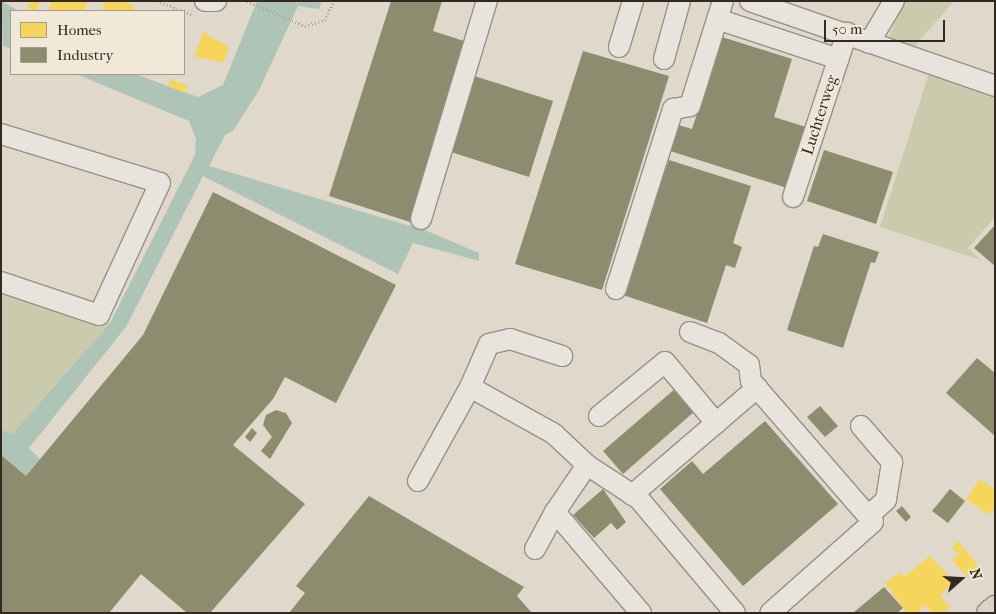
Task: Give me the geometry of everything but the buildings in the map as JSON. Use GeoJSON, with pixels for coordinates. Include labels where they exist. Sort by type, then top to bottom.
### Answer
{"type":"FeatureCollection","features":[{"type":"Feature","properties":{"kind":"main road"},"geometry":{"type":"LineString","coordinates":[[989,613],[995,608]]}},
{"type":"Feature","properties":{"kind":"street"},"geometry":{"type":"LineString","coordinates":[[205,1],[216,1]]}},
{"type":"Feature","properties":{"kind":"street"},"geometry":{"type":"LineString","coordinates":[[421,219],[487,1]]}},
{"type":"Feature","properties":{"kind":"street"},"geometry":{"type":"LineString","coordinates":[[619,47],[633,1]]}},
{"type":"Feature","properties":{"kind":"street"},"geometry":{"type":"LineString","coordinates":[[664,59],[680,1]]}},
{"type":"Feature","properties":{"kind":"street"},"geometry":{"type":"LineString","coordinates":[[750,1],[847,33],[869,43],[995,86]]}},
{"type":"Feature","properties":{"kind":"street"},"geometry":{"type":"LineString","coordinates":[[869,43],[894,1]]}},
{"type":"Feature","properties":{"kind":"street"},"geometry":{"type":"LineString","coordinates":[[616,289],[673,109],[690,106],[720,10],[839,59]]}},
{"type":"Feature","properties":{"kind":"street","name":"Luchterweg"},"geometry":{"type":"LineString","coordinates":[[793,197],[847,33]]}},
{"type":"Feature","properties":{"kind":"street"},"geometry":{"type":"LineString","coordinates":[[1,134],[160,183],[99,316],[1,282]]}},
{"type":"Feature","properties":{"kind":"street"},"geometry":{"type":"LineString","coordinates":[[690,332],[735,352],[749,366],[757,388],[873,522],[770,613]]}},
{"type":"Feature","properties":{"kind":"street"},"geometry":{"type":"LineString","coordinates":[[418,481],[470,387],[489,344],[510,339],[562,356]]}},
{"type":"Feature","properties":{"kind":"street"},"geometry":{"type":"LineString","coordinates":[[599,416],[664,362],[716,424]]}},
{"type":"Feature","properties":{"kind":"street"},"geometry":{"type":"LineString","coordinates":[[470,387],[554,434],[588,464],[632,495],[735,613]]}},
{"type":"Feature","properties":{"kind":"street"},"geometry":{"type":"LineString","coordinates":[[632,495],[757,388]]}},
{"type":"Feature","properties":{"kind":"street"},"geometry":{"type":"LineString","coordinates":[[862,426],[892,462],[886,500],[868,516]]}},
{"type":"Feature","properties":{"kind":"street"},"geometry":{"type":"LineString","coordinates":[[535,549],[555,512],[588,464]]}},
{"type":"Feature","properties":{"kind":"street"},"geometry":{"type":"LineString","coordinates":[[555,512],[641,613]]}},
{"type":"Feature","properties":{"kind":"path"},"geometry":{"type":"LineString","coordinates":[[157,1],[180,10]]}},
{"type":"Feature","properties":{"kind":"path"},"geometry":{"type":"LineString","coordinates":[[249,2],[304,26],[325,20],[334,1]]}},
{"type":"Feature","properties":{"kind":"shaded area"},"geometry":{"type":"Polygon","coordinates":[[[1,1],[17,10],[10,10],[10,49],[3,46],[1,1]]]}},
{"type":"Feature","properties":{"kind":"shaded area"},"geometry":{"type":"Polygon","coordinates":[[[257,1],[322,1],[319,9],[298,6],[259,90],[233,131],[225,135],[209,166],[427,231],[479,253],[479,261],[413,243],[398,274],[203,176],[126,327],[29,448],[40,459],[26,476],[1,455],[1,429],[12,434],[110,323],[195,155],[196,139],[189,121],[78,75],[138,75],[198,97],[223,85],[257,1]]]}},
{"type":"Feature","properties":{"kind":"shaded area"},"geometry":{"type":"Polygon","coordinates":[[[904,1],[954,1],[912,49],[887,41],[904,1]]]}},
{"type":"Feature","properties":{"kind":"shaded area"},"geometry":{"type":"Polygon","coordinates":[[[929,73],[995,93],[995,217],[968,248],[981,260],[880,227],[929,73]]]}},
{"type":"Feature","properties":{"kind":"shaded area"},"geometry":{"type":"Polygon","coordinates":[[[1,290],[110,323],[12,434],[1,429],[1,290]]]}}]}
